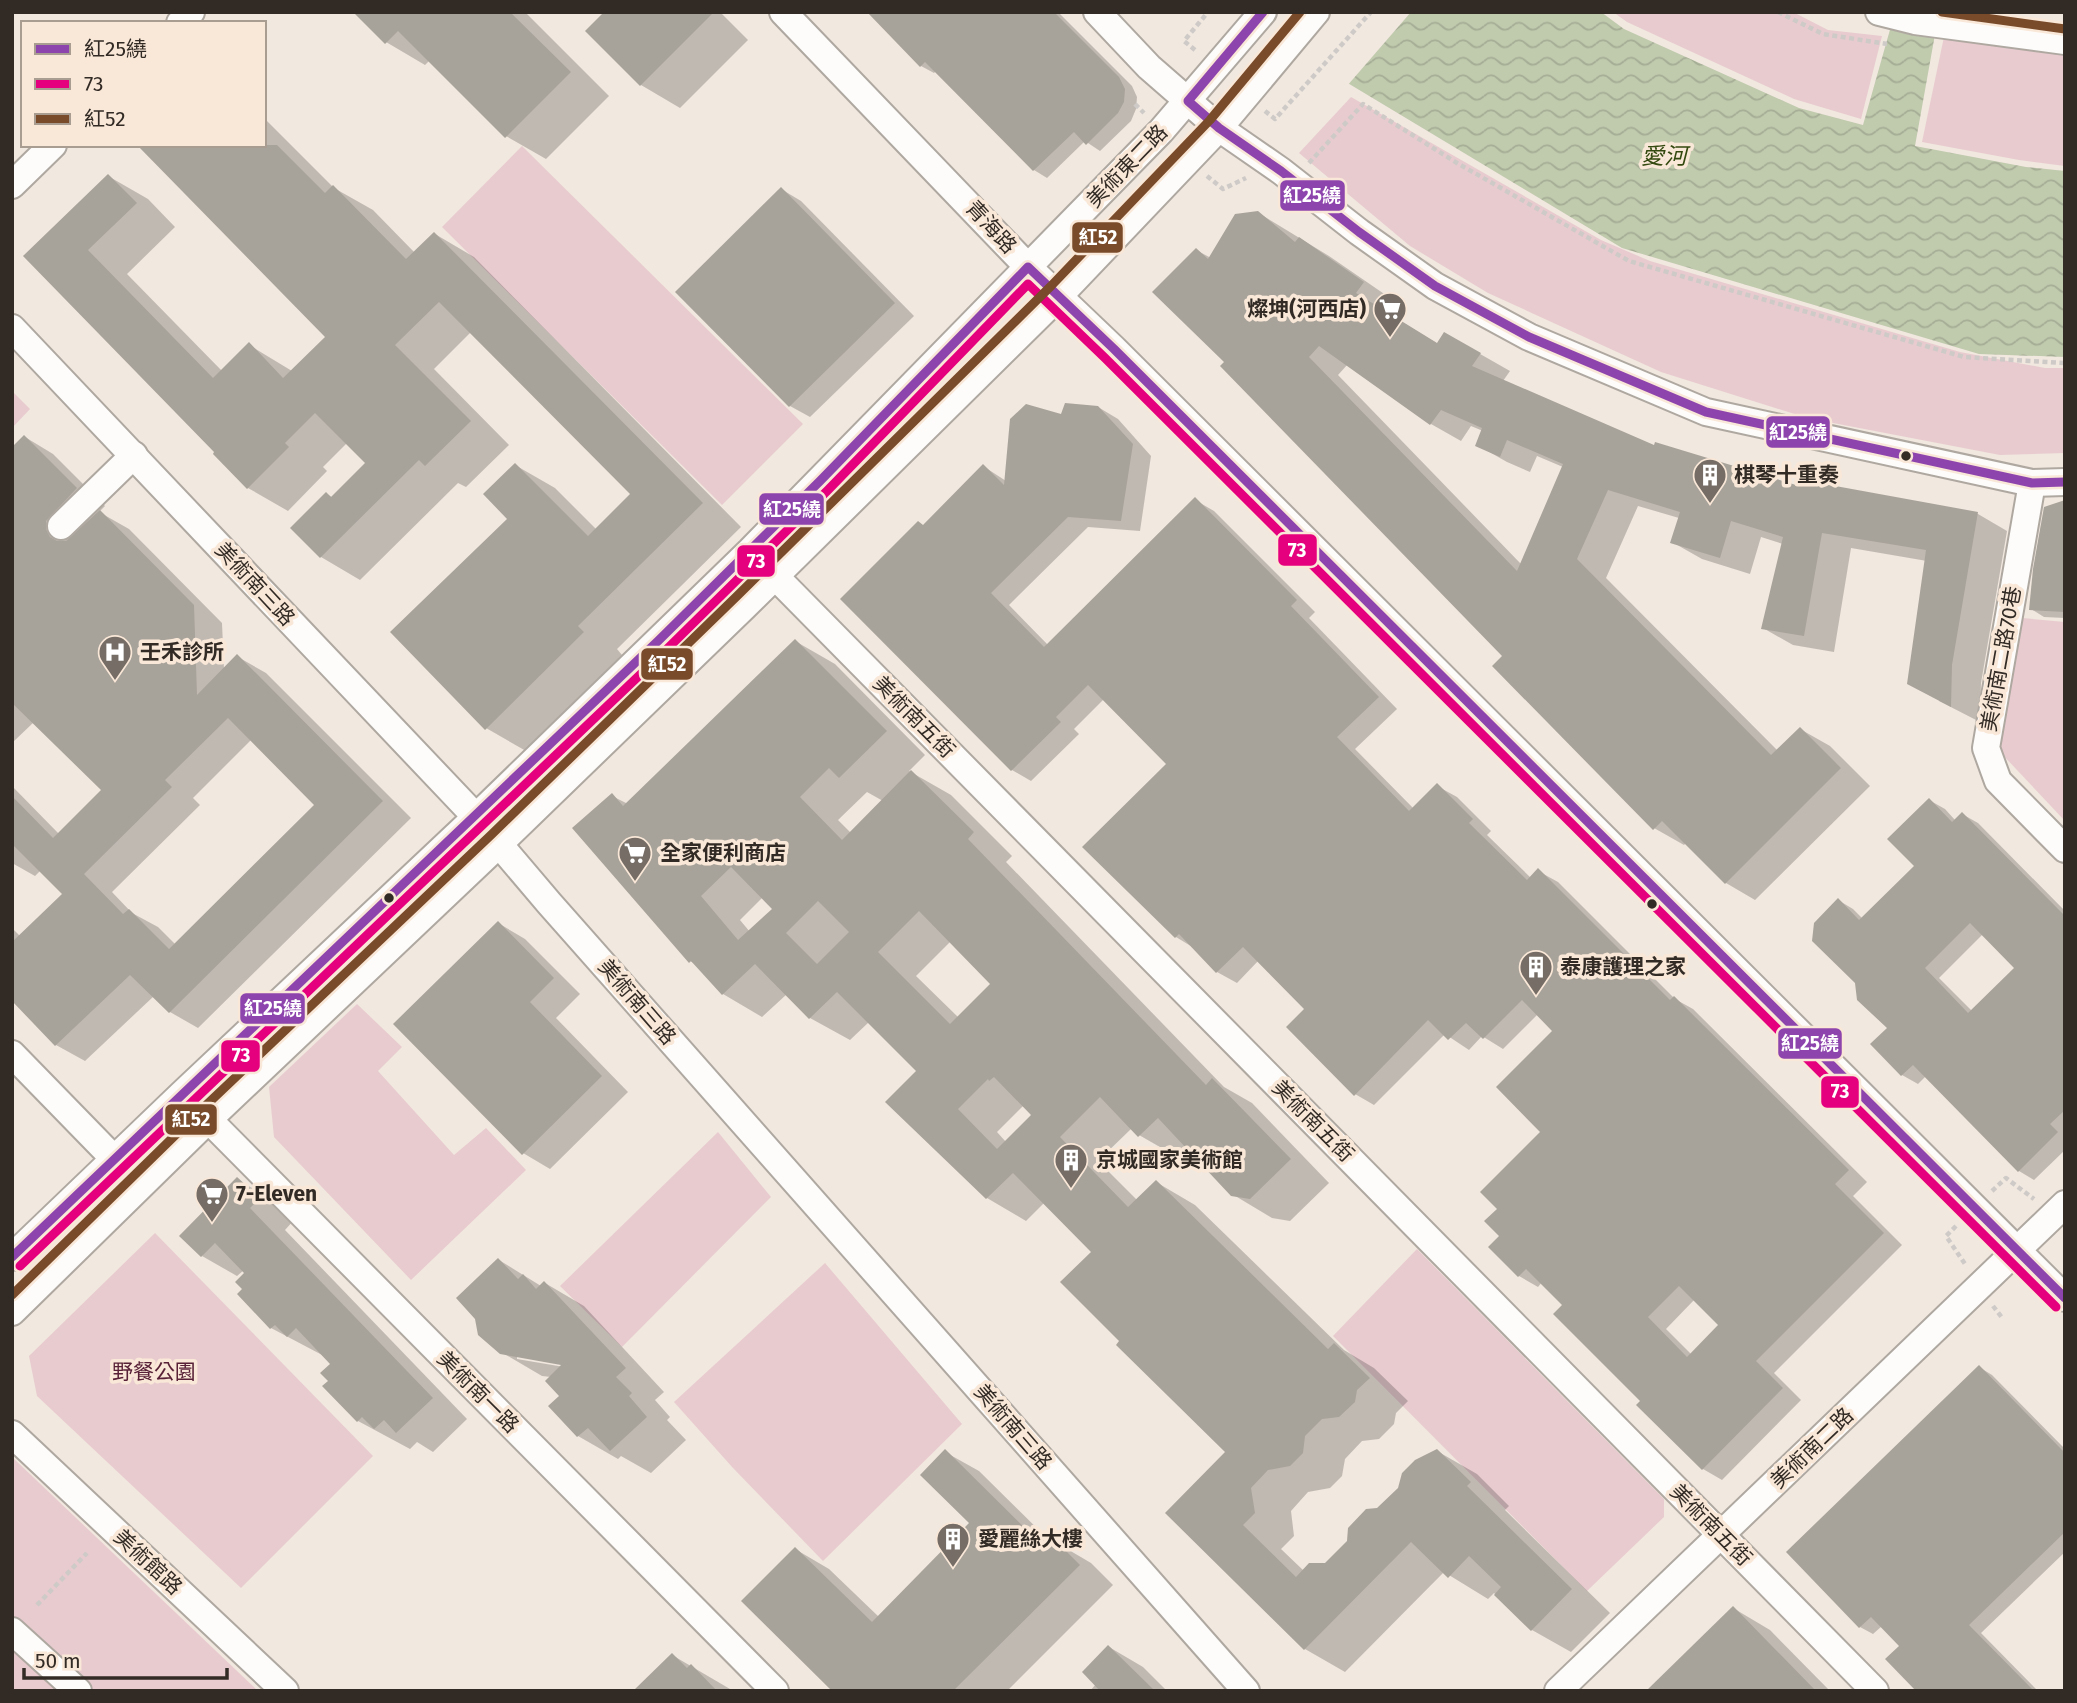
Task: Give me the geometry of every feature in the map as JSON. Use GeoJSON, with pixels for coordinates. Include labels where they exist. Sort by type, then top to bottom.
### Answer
{"type":"FeatureCollection","features":[{"type":"Feature","properties":{"kind":"street","name":"青海路"},"geometry":{"type":"LineString","coordinates":[[783,12],[1028,267],[1060,295],[2065,1298]]}},
{"type":"Feature","properties":{"kind":"street"},"geometry":{"type":"LineString","coordinates":[[1097,12],[1219,128],[1435,286],[1529,337],[1706,412],[2032,482],[2065,482]]}},
{"type":"Feature","properties":{"kind":"street"},"geometry":{"type":"LineString","coordinates":[[1111,12],[1131,47]]}},
{"type":"Feature","properties":{"kind":"street","name":"美術東二路"},"geometry":{"type":"LineString","coordinates":[[12,1257],[476,817],[750,551],[1188,101],[1263,12]]}},
{"type":"Feature","properties":{"kind":"street","name":"美術東二路"},"geometry":{"type":"LineString","coordinates":[[12,1312],[209,1119],[499,844],[1060,295],[1219,128],[1315,12]]}},
{"type":"Feature","properties":{"kind":"street"},"geometry":{"type":"LineString","coordinates":[[1879,12],[1915,21],[2065,41]]}},
{"type":"Feature","properties":{"kind":"street"},"geometry":{"type":"LineString","coordinates":[[12,185],[51,147]]}},
{"type":"Feature","properties":{"kind":"street","name":"美術南三路"},"geometry":{"type":"LineString","coordinates":[[12,328],[476,817],[1246,1691]]}},
{"type":"Feature","properties":{"kind":"street"},"geometry":{"type":"LineString","coordinates":[[61,526],[134,455]]}},
{"type":"Feature","properties":{"kind":"street","name":"美術南二路70巷"},"geometry":{"type":"LineString","coordinates":[[2032,482],[1986,748],[1998,781],[2065,849]]}},
{"type":"Feature","properties":{"kind":"street","name":"美術南五街"},"geometry":{"type":"LineString","coordinates":[[750,551],[1875,1691]]}},
{"type":"Feature","properties":{"kind":"street"},"geometry":{"type":"LineString","coordinates":[[12,1054],[141,1186]]}},
{"type":"Feature","properties":{"kind":"street","name":"美術南一路"},"geometry":{"type":"LineString","coordinates":[[183,1093],[775,1691]]}},
{"type":"Feature","properties":{"kind":"street","name":"美術南二路"},"geometry":{"type":"LineString","coordinates":[[1558,1691],[2065,1204]]}},
{"type":"Feature","properties":{"kind":"street","name":"美術館路"},"geometry":{"type":"LineString","coordinates":[[12,1434],[285,1691]]}},
{"type":"Feature","properties":{"kind":"street"},"geometry":{"type":"LineString","coordinates":[[12,1631],[76,1690]]}},
{"type":"Feature","properties":{"kind":"path"},"geometry":{"type":"LineString","coordinates":[[1184,41],[1208,12]]}},
{"type":"Feature","properties":{"kind":"path"},"geometry":{"type":"LineString","coordinates":[[1275,119],[1371,12]]}},
{"type":"Feature","properties":{"kind":"path"},"geometry":{"type":"LineString","coordinates":[[1306,167],[1363,104],[1457,163],[1629,261],[1964,357],[2065,363]]}},
{"type":"Feature","properties":{"kind":"path"},"geometry":{"type":"LineString","coordinates":[[37,1605],[71,1575],[87,1553]]}},
{"type":"Feature","properties":{"kind":"path"},"geometry":{"type":"LineString","coordinates":[[49,1592],[54,1597]]}},
{"type":"Feature","properties":{"kind":"green space"},"geometry":{"type":"Polygon","coordinates":[[[1613,12],[1793,12],[1828,30],[1882,36],[1861,119],[1794,99],[1627,22],[1613,12]]]}},
{"type":"Feature","properties":{"kind":"green space"},"geometry":{"type":"Polygon","coordinates":[[[1945,32],[2065,43],[2065,166],[1922,142],[1945,32]]]}},
{"type":"Feature","properties":{"kind":"green space"},"geometry":{"type":"Polygon","coordinates":[[[1351,97],[1601,240],[1650,261],[1960,352],[2045,368],[2065,368],[2065,453],[2000,455],[1807,418],[1661,372],[1488,293],[1410,246],[1299,153],[1351,97]]]}},
{"type":"Feature","properties":{"kind":"green space"},"geometry":{"type":"Polygon","coordinates":[[[522,146],[803,424],[722,505],[442,227],[522,146]]]}},
{"type":"Feature","properties":{"kind":"green space"},"geometry":{"type":"Polygon","coordinates":[[[12,391],[30,409],[12,428],[12,391]]]}},
{"type":"Feature","properties":{"kind":"green space"},"geometry":{"type":"Polygon","coordinates":[[[2022,618],[2065,622],[2065,821],[2001,753],[1998,730],[2022,618]]]}},
{"type":"Feature","properties":{"kind":"green space"},"geometry":{"type":"Polygon","coordinates":[[[357,1004],[402,1047],[378,1071],[454,1155],[486,1128],[526,1170],[411,1280],[274,1137],[269,1087],[357,1004]]]}},
{"type":"Feature","properties":{"kind":"green space"},"geometry":{"type":"Polygon","coordinates":[[[718,1132],[771,1197],[622,1347],[560,1286],[718,1132]]]}},
{"type":"Feature","properties":{"kind":"green space","name":"野餐公園"},"geometry":{"type":"Polygon","coordinates":[[[155,1233],[373,1456],[241,1588],[37,1396],[29,1356],[155,1233]]]}},
{"type":"Feature","properties":{"kind":"green space"},"geometry":{"type":"Polygon","coordinates":[[[1417,1249],[1664,1499],[1664,1517],[1587,1591],[1333,1336],[1417,1249]]]}},
{"type":"Feature","properties":{"kind":"green space"},"geometry":{"type":"Polygon","coordinates":[[[825,1263],[962,1424],[823,1561],[674,1402],[825,1263]]]}},
{"type":"Feature","properties":{"kind":"green space"},"geometry":{"type":"Polygon","coordinates":[[[12,1457],[258,1691],[12,1691],[12,1457]]]}},
{"type":"Feature","properties":{"kind":"water","name":"愛河"},"geometry":{"type":"Polygon","coordinates":[[[1276,12],[1601,12],[1624,29],[1799,108],[1863,125],[1895,12],[1939,12],[1915,146],[2026,167],[2065,171],[2065,357],[1979,354],[1622,248],[1326,70],[1276,12]]]}},
{"type":"Feature","properties":{"kind":"pier"},"geometry":{"type":"Polygon","coordinates":[[[1273,12],[1411,12],[1347,86],[1324,72],[1273,12]]]}},
{"type":"Feature","properties":{"kind":"building"},"geometry":{"type":"Polygon","coordinates":[[[353,12],[510,12],[571,72],[505,138],[398,31],[385,44],[353,12]]]}},
{"type":"Feature","properties":{"kind":"building"},"geometry":{"type":"Polygon","coordinates":[[[604,12],[714,12],[640,86],[585,31],[604,12]]]}},
{"type":"Feature","properties":{"kind":"building"},"geometry":{"type":"Polygon","coordinates":[[[867,12],[1054,12],[1119,77],[1125,89],[1124,102],[1118,113],[1086,145],[1074,132],[1033,171],[925,62],[920,67],[867,12]]]}},
{"type":"Feature","properties":{"kind":"building"},"geometry":{"type":"Polygon","coordinates":[[[277,145],[325,193],[333,185],[406,259],[434,232],[703,503],[578,626],[584,632],[485,730],[390,632],[507,519],[483,494],[515,463],[588,536],[630,494],[439,302],[395,345],[471,421],[425,466],[419,460],[320,558],[290,528],[326,492],[331,497],[365,463],[315,413],[285,443],[289,447],[247,489],[23,256],[108,174],[137,203],[88,250],[213,378],[249,342],[283,378],[325,337],[139,147],[277,145]]]}},
{"type":"Feature","properties":{"kind":"building"},"geometry":{"type":"Polygon","coordinates":[[[781,187],[895,303],[789,407],[675,292],[781,187]]]}},
{"type":"Feature","properties":{"kind":"building"},"geometry":{"type":"Polygon","coordinates":[[[1258,211],[1295,242],[1299,237],[1364,282],[1356,293],[1437,343],[1444,332],[1481,353],[1472,366],[1654,445],[1655,442],[1796,485],[1797,479],[1978,512],[1952,665],[1951,707],[1907,684],[1926,550],[1822,533],[1804,636],[1761,629],[1783,537],[1731,521],[1720,558],[1670,543],[1680,512],[1608,490],[1577,559],[1771,755],[1800,727],[1841,768],[1725,884],[1662,821],[1653,830],[1492,666],[1502,656],[1220,366],[1224,362],[1152,292],[1196,248],[1208,259],[1235,214],[1258,211]],[[1319,346],[1309,357],[1517,571],[1563,464],[1507,440],[1500,457],[1475,446],[1482,428],[1441,410],[1430,425],[1319,346]]]}},
{"type":"Feature","properties":{"kind":"building"},"geometry":{"type":"Polygon","coordinates":[[[1065,403],[1098,406],[1133,444],[1121,521],[1068,517],[991,593],[1044,647],[1195,497],[1297,600],[1291,606],[1379,697],[1337,737],[1409,811],[1437,783],[1473,819],[1469,823],[1527,880],[1538,868],[1670,1000],[1674,996],[1849,1170],[1835,1184],[1884,1233],[1756,1361],[1783,1388],[1702,1470],[1636,1405],[1640,1401],[1553,1314],[1562,1305],[1526,1269],[1518,1277],[1488,1247],[1499,1236],[1484,1221],[1497,1209],[1480,1192],[1540,1132],[1496,1087],[1552,1031],[1522,1000],[1483,1039],[1466,1023],[1448,1040],[1428,1020],[1354,1096],[1286,1027],[1304,1009],[1243,947],[1216,973],[1179,934],[1175,938],[1082,847],[1166,764],[1088,685],[1056,717],[1061,722],[1011,771],[840,599],[918,521],[923,525],[983,464],[1004,485],[1010,419],[1026,404],[1061,414],[1065,403]],[[1679,1286],[1648,1317],[1687,1357],[1718,1325],[1679,1286]]]}},
{"type":"Feature","properties":{"kind":"building"},"geometry":{"type":"Polygon","coordinates":[[[24,435],[77,488],[46,521],[50,537],[57,541],[66,541],[100,510],[194,605],[197,695],[237,654],[383,801],[169,1013],[130,975],[55,1046],[12,1001],[12,942],[62,894],[12,844],[12,796],[53,838],[101,790],[12,703],[12,447],[24,435]],[[228,718],[165,780],[172,787],[84,874],[123,914],[129,909],[169,949],[314,805],[228,718]]]}},
{"type":"Feature","properties":{"kind":"building"},"geometry":{"type":"Polygon","coordinates":[[[2065,500],[2065,612],[2029,610],[2044,507],[2065,500]]]}},
{"type":"Feature","properties":{"kind":"building"},"geometry":{"type":"Polygon","coordinates":[[[795,639],[887,731],[839,778],[829,768],[800,797],[842,840],[911,770],[974,832],[968,839],[1206,1085],[1212,1078],[1291,1159],[1250,1199],[1231,1196],[1158,1118],[1138,1137],[1100,1097],[1060,1137],[1128,1207],[1156,1180],[1328,1349],[1334,1343],[1370,1378],[1357,1390],[1355,1402],[1339,1417],[1322,1419],[1305,1436],[1303,1453],[1290,1466],[1268,1470],[1251,1488],[1255,1513],[1243,1525],[1296,1577],[1309,1563],[1325,1563],[1347,1541],[1348,1528],[1366,1509],[1377,1508],[1398,1488],[1402,1473],[1415,1460],[1437,1449],[1471,1482],[1467,1486],[1572,1589],[1531,1631],[1494,1595],[1501,1587],[1469,1556],[1448,1578],[1411,1542],[1304,1650],[1165,1513],[1225,1452],[1116,1345],[1119,1341],[1060,1282],[1091,1252],[1013,1173],[986,1199],[885,1102],[916,1071],[837,992],[809,1019],[755,964],[722,995],[691,961],[689,963],[572,828],[612,793],[623,806],[795,639]],[[731,867],[701,896],[738,940],[772,909],[731,867]],[[818,901],[786,933],[817,964],[849,932],[818,901]],[[919,911],[878,952],[950,1024],[990,984],[919,911]],[[994,1077],[989,1081],[988,1079],[958,1109],[997,1149],[1031,1115],[994,1077]]]}},
{"type":"Feature","properties":{"kind":"building"},"geometry":{"type":"Polygon","coordinates":[[[1929,798],[1952,822],[1962,812],[2065,916],[2065,1110],[2050,1124],[2058,1132],[2018,1172],[1913,1065],[1901,1076],[1870,1044],[1887,1028],[1857,1000],[1855,983],[1812,941],[1814,923],[1838,898],[1859,920],[1914,866],[1887,839],[1929,798]],[[1970,923],[1925,968],[1968,1013],[2014,968],[1970,923]]]}},
{"type":"Feature","properties":{"kind":"building"},"geometry":{"type":"Polygon","coordinates":[[[498,921],[554,978],[530,1002],[602,1076],[522,1155],[393,1024],[498,921]]]}},
{"type":"Feature","properties":{"kind":"building"},"geometry":{"type":"Polygon","coordinates":[[[237,1177],[260,1198],[250,1208],[433,1398],[396,1433],[384,1420],[374,1429],[362,1417],[357,1422],[322,1386],[328,1381],[320,1373],[330,1364],[296,1328],[287,1337],[275,1325],[270,1329],[237,1294],[242,1289],[235,1282],[244,1273],[215,1243],[201,1257],[179,1236],[237,1177]]]}},
{"type":"Feature","properties":{"kind":"building"},"geometry":{"type":"Polygon","coordinates":[[[498,1258],[518,1279],[523,1274],[536,1289],[544,1281],[626,1368],[616,1377],[632,1393],[629,1396],[647,1417],[610,1451],[588,1428],[577,1437],[548,1406],[559,1396],[545,1381],[561,1365],[500,1354],[478,1335],[475,1319],[456,1298],[498,1258]]]}},
{"type":"Feature","properties":{"kind":"building"},"geometry":{"type":"Polygon","coordinates":[[[1979,1365],[2065,1453],[2065,1532],[1969,1625],[2034,1691],[1916,1691],[1885,1659],[1899,1646],[1871,1617],[1859,1628],[1786,1552],[1979,1365]]]}},
{"type":"Feature","properties":{"kind":"building"},"geometry":{"type":"Polygon","coordinates":[[[945,1449],[1047,1550],[1056,1541],[1080,1565],[953,1691],[832,1691],[741,1601],[795,1547],[872,1622],[969,1523],[920,1475],[945,1449]]]}},
{"type":"Feature","properties":{"kind":"building"},"geometry":{"type":"Polygon","coordinates":[[[1733,1606],[1816,1691],[1646,1691],[1733,1606]]]}},
{"type":"Feature","properties":{"kind":"building"},"geometry":{"type":"Polygon","coordinates":[[[1108,1645],[1155,1691],[1100,1691],[1082,1672],[1108,1645]]]}},
{"type":"Feature","properties":{"kind":"building"},"geometry":{"type":"Polygon","coordinates":[[[672,1653],[687,1668],[691,1664],[717,1691],[633,1691],[672,1653]]]}},
{"type":"Feature","properties":{"kind":"transit line","name":"紅25繞"},"geometry":{"type":"LineString","coordinates":[[1263,12],[1188,101],[1219,128],[1435,286],[1529,337],[1706,412],[2032,483],[2065,482]]}},
{"type":"Feature","properties":{"kind":"transit line","name":"紅52"},"geometry":{"type":"LineString","coordinates":[[12,1295],[201,1110],[491,835],[1051,286],[1210,120],[1300,12]]}},
{"type":"Feature","properties":{"kind":"transit line","name":"紅52"},"geometry":{"type":"LineString","coordinates":[[1942,12],[2065,29]]}},
{"type":"Feature","properties":{"kind":"transit line","name":"紅25繞"},"geometry":{"type":"LineString","coordinates":[[12,1257],[658,641],[820,481],[1028,267],[1114,349],[2065,1298]]}},
{"type":"Feature","properties":{"kind":"transit line","name":"73"},"geometry":{"type":"LineString","coordinates":[[20,1266],[666,650],[828,490],[1028,284],[2056,1307]]}},
{"type":"Feature","properties":{"kind":"place","name":"燦坤(河西店)"},"geometry":{"type":"Point","coordinates":[1390,339]}},
{"type":"Feature","properties":{"kind":"place","name":"棋琴十重奏"},"geometry":{"type":"Point","coordinates":[1710,505]}},
{"type":"Feature","properties":{"kind":"place","name":"壬禾診所"},"geometry":{"type":"Point","coordinates":[115,682]}},
{"type":"Feature","properties":{"kind":"place","name":"全家便利商店"},"geometry":{"type":"Point","coordinates":[635,883]}},
{"type":"Feature","properties":{"kind":"place","name":"泰康護理之家"},"geometry":{"type":"Point","coordinates":[1536,997]}},
{"type":"Feature","properties":{"kind":"place","name":"京城國家美術館"},"geometry":{"type":"Point","coordinates":[1071,1190]}},
{"type":"Feature","properties":{"kind":"place","name":"7-Eleven"},"geometry":{"type":"Point","coordinates":[212,1224]}},
{"type":"Feature","properties":{"kind":"place","name":"愛麗絲大樓"},"geometry":{"type":"Point","coordinates":[953,1569]}}]}
